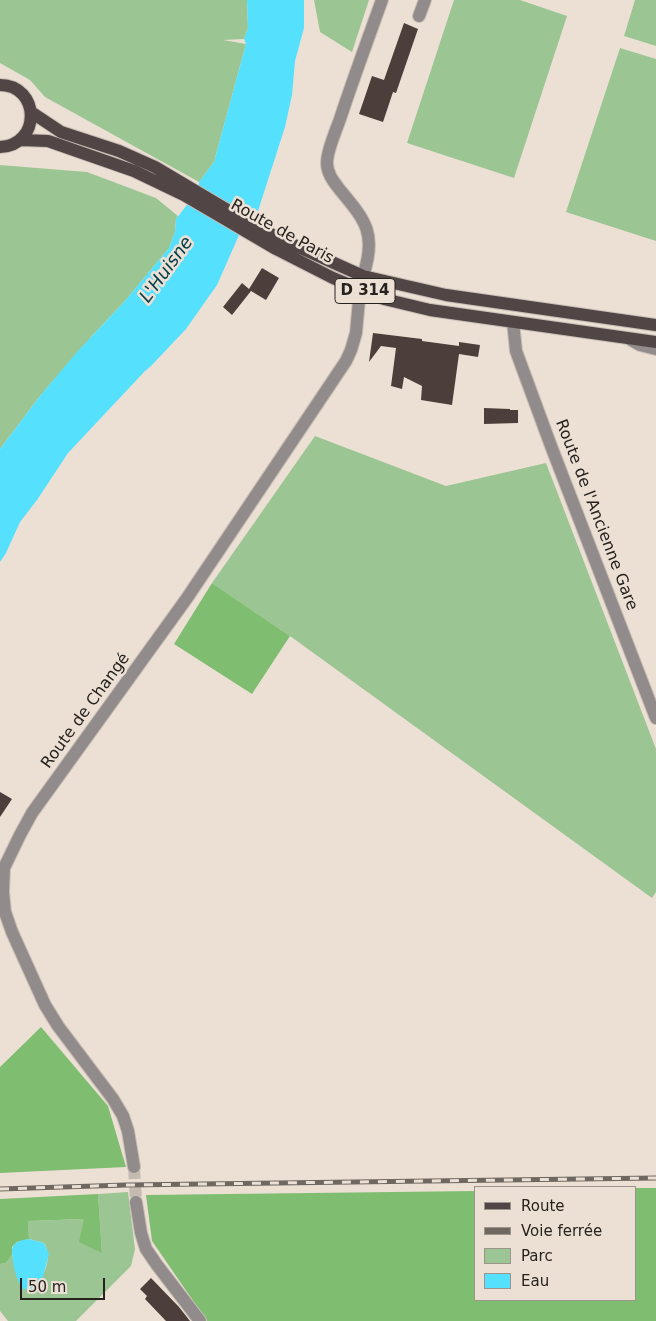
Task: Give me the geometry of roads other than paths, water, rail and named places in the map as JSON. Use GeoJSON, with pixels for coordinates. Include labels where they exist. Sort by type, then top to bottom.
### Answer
{"type":"FeatureCollection","features":[{"type":"Feature","properties":{"kind":"main road"},"geometry":{"type":"LineString","coordinates":[[0,86],[15,89],[23,95],[31,112],[31,122],[21,140],[12,145],[0,147]]}},
{"type":"Feature","properties":{"kind":"main road","name":"Route de Paris"},"geometry":{"type":"LineString","coordinates":[[31,112],[61,132],[128,155],[156,167],[187,191],[254,231],[276,250],[333,278],[384,298],[430,310],[656,342]]}},
{"type":"Feature","properties":{"kind":"main road","name":"Route de Paris"},"geometry":{"type":"LineString","coordinates":[[21,140],[48,142],[134,170],[187,191]]}},
{"type":"Feature","properties":{"kind":"main road","name":"Route de Paris"},"geometry":{"type":"LineString","coordinates":[[254,231],[363,276],[446,295],[656,325]]}},
{"type":"Feature","properties":{"kind":"street"},"geometry":{"type":"LineString","coordinates":[[363,276],[370,244],[369,233],[357,211],[328,173],[327,162],[329,151],[382,0]]}},
{"type":"Feature","properties":{"kind":"street"},"geometry":{"type":"LineString","coordinates":[[419,16],[425,0]]}},
{"type":"Feature","properties":{"kind":"street","name":"Route de Changé"},"geometry":{"type":"LineString","coordinates":[[134,1167],[128,1131],[123,1116],[113,1099],[72,1046],[45,1005],[12,932],[5,912],[3,892],[4,868],[32,813],[187,598],[346,361],[352,350],[356,333],[360,289]]}},
{"type":"Feature","properties":{"kind":"street","name":"Route de l'Ancienne Gare"},"geometry":{"type":"LineString","coordinates":[[513,322],[516,351],[656,718]]}},
{"type":"Feature","properties":{"kind":"street"},"geometry":{"type":"LineString","coordinates":[[627,338],[640,346],[656,349]]}},
{"type":"Feature","properties":{"kind":"street"},"geometry":{"type":"LineString","coordinates":[[136,1202],[146,1250],[200,1321]]}},
{"type":"Feature","properties":{"kind":"water","name":"L'Huisne"},"geometry":{"type":"Polygon","coordinates":[[[247,0],[304,0],[304,28],[295,61],[292,95],[285,127],[258,211],[252,214],[239,235],[217,285],[186,329],[68,453],[20,522],[0,562],[0,449],[40,396],[77,352],[124,302],[169,248],[175,232],[176,219],[214,162],[246,44],[244,39],[248,28],[247,0]]]}},
{"type":"Feature","properties":{"kind":"water"},"geometry":{"type":"Polygon","coordinates":[[[29,1239],[44,1243],[49,1254],[43,1277],[36,1288],[29,1290],[23,1289],[18,1281],[12,1250],[16,1243],[29,1239]]]}},
{"type":"Feature","properties":{"kind":"tunnel"},"geometry":{"type":"LineString","coordinates":[[134,1167],[136,1202]]}},
{"type":"Feature","properties":{"kind":"railway"},"geometry":{"type":"LineString","coordinates":[[0,1189],[126,1185],[656,1178]]}}]}
